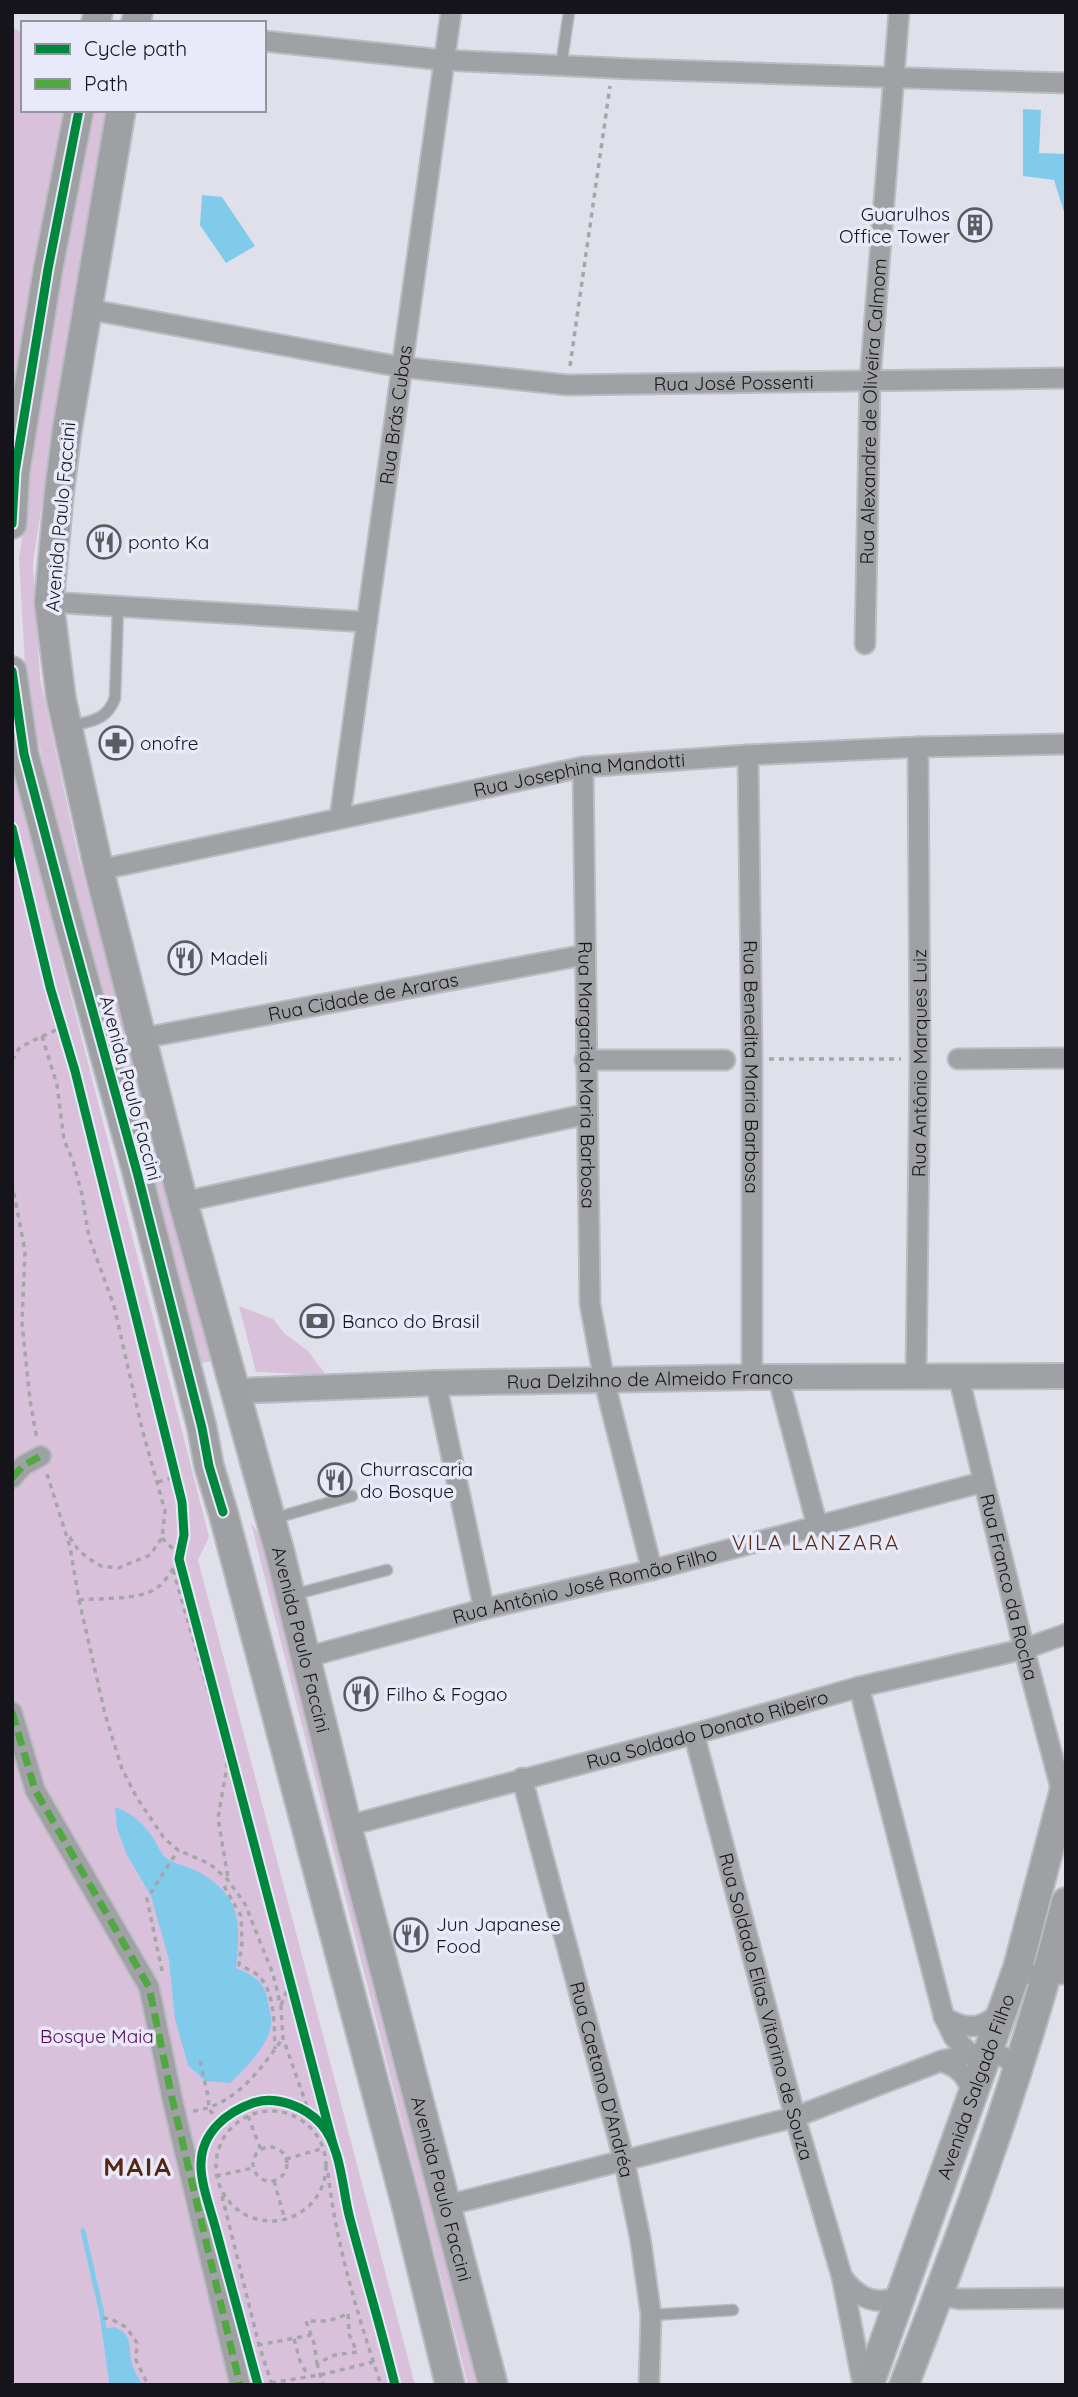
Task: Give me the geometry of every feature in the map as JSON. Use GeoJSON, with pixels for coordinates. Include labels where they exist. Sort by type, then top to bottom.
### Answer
{"type":"FeatureCollection","features":[{"type":"Feature","properties":{"kind":"main road"},"geometry":{"type":"LineString","coordinates":[[12,524],[19,445],[48,269],[79,112]]}},
{"type":"Feature","properties":{"kind":"main road","name":"Avenida Paulo Faccini"},"geometry":{"type":"LineString","coordinates":[[121,112],[67,430],[49,603],[61,698],[99,870],[183,1202],[280,1553],[347,1826],[494,2385]]}},
{"type":"Feature","properties":{"kind":"main road","name":"Avenida Paulo Faccini"},"geometry":{"type":"LineString","coordinates":[[12,671],[24,754],[137,1172],[209,1466],[405,2204],[450,2385]]}},
{"type":"Feature","properties":{"kind":"main road"},"geometry":{"type":"LineString","coordinates":[[186,1369],[209,1384],[234,1391]]}},
{"type":"Feature","properties":{"kind":"main road"},"geometry":{"type":"LineString","coordinates":[[223,1512],[233,1503],[246,1500],[259,1507],[265,1513],[273,1544],[280,1553]]}},
{"type":"Feature","properties":{"kind":"main road","name":"Avenida Salgado Filho"},"geometry":{"type":"LineString","coordinates":[[869,2385],[973,2096],[979,2053],[1005,2007],[1064,1790]]}},
{"type":"Feature","properties":{"kind":"main road","name":"Avenida Salgado Filho"},"geometry":{"type":"LineString","coordinates":[[904,2385],[940,2291],[1018,2067],[1056,1974],[1066,1902]]}},
{"type":"Feature","properties":{"kind":"street","name":"Rua Brás Cubas"},"geometry":{"type":"LineString","coordinates":[[340,817],[451,12]]}},
{"type":"Feature","properties":{"kind":"street","name":"Rua Alexandre de Oliveira Calmom"},"geometry":{"type":"LineString","coordinates":[[864,644],[870,380],[899,12]]}},
{"type":"Feature","properties":{"kind":"street"},"geometry":{"type":"LineString","coordinates":[[266,41],[443,60],[1066,83]]}},
{"type":"Feature","properties":{"kind":"street","name":"Rua José Possenti"},"geometry":{"type":"LineString","coordinates":[[87,309],[401,367],[567,385],[1066,378]]}},
{"type":"Feature","properties":{"kind":"street"},"geometry":{"type":"LineString","coordinates":[[49,603],[367,622]]}},
{"type":"Feature","properties":{"kind":"street","name":"Rua Josephina Mandotti"},"geometry":{"type":"LineString","coordinates":[[99,870],[583,767],[748,755],[918,747],[1066,744]]}},
{"type":"Feature","properties":{"kind":"street","name":"Rua Antônio Marques Luiz"},"geometry":{"type":"LineString","coordinates":[[916,1378],[920,1059],[918,747]]}},
{"type":"Feature","properties":{"kind":"street","name":"Rua Benedita Maria Barbosa"},"geometry":{"type":"LineString","coordinates":[[748,755],[752,1377]]}},
{"type":"Feature","properties":{"kind":"street","name":"Rua Margarida Maria Barbosa"},"geometry":{"type":"LineString","coordinates":[[583,767],[590,1304],[604,1380],[652,1570]]}},
{"type":"Feature","properties":{"kind":"street","name":"Rua Cidade de Araras"},"geometry":{"type":"LineString","coordinates":[[143,1038],[584,955]]}},
{"type":"Feature","properties":{"kind":"street"},"geometry":{"type":"LineString","coordinates":[[958,1059],[1066,1058]]}},
{"type":"Feature","properties":{"kind":"street"},"geometry":{"type":"LineString","coordinates":[[585,1060],[725,1060]]}},
{"type":"Feature","properties":{"kind":"street"},"geometry":{"type":"LineString","coordinates":[[183,1202],[587,1114]]}},
{"type":"Feature","properties":{"kind":"street","name":"Rua Delzihno de Almeido Franco"},"geometry":{"type":"LineString","coordinates":[[234,1391],[436,1383],[752,1377],[1066,1376]]}},
{"type":"Feature","properties":{"kind":"street"},"geometry":{"type":"LineString","coordinates":[[778,1377],[817,1525]]}},
{"type":"Feature","properties":{"kind":"street","name":"Rua Franco da Rocha"},"geometry":{"type":"LineString","coordinates":[[959,1378],[1024,1649],[1064,1790]]}},
{"type":"Feature","properties":{"kind":"street"},"geometry":{"type":"LineString","coordinates":[[436,1383],[484,1609]]}},
{"type":"Feature","properties":{"kind":"street","name":"Rua Antônio José Romão Filho"},"geometry":{"type":"LineString","coordinates":[[307,1657],[484,1609],[652,1570],[983,1482]]}},
{"type":"Feature","properties":{"kind":"street","name":"Rua Soldado Donato Ribeiro"},"geometry":{"type":"LineString","coordinates":[[347,1826],[859,1688],[1024,1649],[1066,1634]]}},
{"type":"Feature","properties":{"kind":"street"},"geometry":{"type":"LineString","coordinates":[[859,1688],[944,2017],[954,2037],[979,2053]]}},
{"type":"Feature","properties":{"kind":"street"},"geometry":{"type":"LineString","coordinates":[[12,1712],[35,1790],[149,1987],[240,2385]]}},
{"type":"Feature","properties":{"kind":"street","name":"Rua Soldado Elias Vitorino de Souza"},"geometry":{"type":"LineString","coordinates":[[694,1734],[795,2117],[842,2277],[863,2385]]}},
{"type":"Feature","properties":{"kind":"street","name":"Rua Caetano D'Andréa"},"geometry":{"type":"LineString","coordinates":[[522,1778],[624,2160],[640,2237],[651,2315],[649,2385]]}},
{"type":"Feature","properties":{"kind":"street"},"geometry":{"type":"LineString","coordinates":[[1018,1967],[1032,1975],[1056,1974]]}},
{"type":"Feature","properties":{"kind":"street"},"geometry":{"type":"LineString","coordinates":[[944,2017],[954,2024],[971,2028],[990,2020],[1005,2007]]}},
{"type":"Feature","properties":{"kind":"street"},"geometry":{"type":"LineString","coordinates":[[448,2205],[795,2117],[941,2060],[979,2053],[1004,2057],[1018,2067]]}},
{"type":"Feature","properties":{"kind":"street"},"geometry":{"type":"LineString","coordinates":[[941,2060],[963,2073],[973,2096]]}},
{"type":"Feature","properties":{"kind":"street"},"geometry":{"type":"LineString","coordinates":[[842,2277],[851,2288],[870,2300],[883,2302],[902,2295]]}},
{"type":"Feature","properties":{"kind":"street"},"geometry":{"type":"LineString","coordinates":[[940,2291],[959,2299],[1066,2298]]}},
{"type":"Feature","properties":{"kind":"lane"},"geometry":{"type":"LineString","coordinates":[[561,66],[569,12]]}},
{"type":"Feature","properties":{"kind":"lane"},"geometry":{"type":"LineString","coordinates":[[68,727],[104,716],[111,709],[115,698],[118,607]]}},
{"type":"Feature","properties":{"kind":"lane"},"geometry":{"type":"LineString","coordinates":[[271,1519],[352,1496]]}},
{"type":"Feature","properties":{"kind":"lane"},"geometry":{"type":"LineString","coordinates":[[291,1595],[387,1570]]}},
{"type":"Feature","properties":{"kind":"lane"},"geometry":{"type":"LineString","coordinates":[[651,2315],[733,2310]]}},
{"type":"Feature","properties":{"kind":"path"},"geometry":{"type":"LineString","coordinates":[[567,385],[612,68]]}},
{"type":"Feature","properties":{"kind":"path"},"geometry":{"type":"LineString","coordinates":[[58,1013],[66,1038]]}},
{"type":"Feature","properties":{"kind":"path"},"geometry":{"type":"LineString","coordinates":[[12,1060],[20,1047],[62,1027]]}},
{"type":"Feature","properties":{"kind":"path"},"geometry":{"type":"LineString","coordinates":[[12,1182],[25,1251],[22,1323],[30,1400],[26,1466],[79,1551],[94,1563],[118,1568],[150,1555],[162,1538],[165,1511],[142,1429],[114,1306],[89,1237],[82,1195],[64,1140],[57,1084],[42,1036]]}},
{"type":"Feature","properties":{"kind":"path"},"geometry":{"type":"LineString","coordinates":[[752,1059],[920,1059]]}},
{"type":"Feature","properties":{"kind":"path"},"geometry":{"type":"LineString","coordinates":[[173,1462],[180,1489]]}},
{"type":"Feature","properties":{"kind":"path"},"geometry":{"type":"LineString","coordinates":[[158,1482],[209,1466]]}},
{"type":"Feature","properties":{"kind":"path"},"geometry":{"type":"LineString","coordinates":[[66,1532],[105,1714],[122,1769],[136,1798],[164,1838],[178,1850],[210,1864],[228,1880],[245,1904],[273,1974],[281,2007],[283,2038],[310,2115]]}},
{"type":"Feature","properties":{"kind":"path"},"geometry":{"type":"LineString","coordinates":[[162,1538],[180,1553],[236,1776]]}},
{"type":"Feature","properties":{"kind":"path"},"geometry":{"type":"LineString","coordinates":[[79,1600],[136,1594],[155,1589],[173,1570],[180,1553]]}},
{"type":"Feature","properties":{"kind":"path"},"geometry":{"type":"LineString","coordinates":[[173,1570],[223,1742],[226,1766],[218,1818],[228,1880]]}},
{"type":"Feature","properties":{"kind":"path"},"geometry":{"type":"LineString","coordinates":[[147,1899],[178,1850]]}},
{"type":"Feature","properties":{"kind":"path"},"geometry":{"type":"LineString","coordinates":[[224,1886],[241,1916],[243,1942],[239,1965],[255,1973],[262,1981],[270,2000],[275,2049]]}},
{"type":"Feature","properties":{"kind":"path"},"geometry":{"type":"LineString","coordinates":[[286,1968],[294,1996]]}},
{"type":"Feature","properties":{"kind":"path"},"geometry":{"type":"LineString","coordinates":[[281,2007],[290,1983]]}},
{"type":"Feature","properties":{"kind":"path"},"geometry":{"type":"LineString","coordinates":[[176,2113],[209,2109],[229,2099],[252,2077],[283,2038]]}},
{"type":"Feature","properties":{"kind":"path"},"geometry":{"type":"LineString","coordinates":[[200,2061],[209,2109],[219,2123]]}},
{"type":"Feature","properties":{"kind":"path"},"geometry":{"type":"LineString","coordinates":[[247,2105],[258,2101],[281,2102],[303,2110],[321,2124],[333,2144],[335,2155]]}},
{"type":"Feature","properties":{"kind":"path"},"geometry":{"type":"LineString","coordinates":[[373,2362],[271,2384],[216,2176],[215,2158],[221,2140],[232,2126],[248,2116],[265,2111],[284,2112],[301,2119],[314,2132],[324,2148],[332,2212],[381,2385]]}},
{"type":"Feature","properties":{"kind":"path"},"geometry":{"type":"LineString","coordinates":[[212,2132],[228,2116]]}},
{"type":"Feature","properties":{"kind":"path"},"geometry":{"type":"LineString","coordinates":[[248,2116],[261,2150]]}},
{"type":"Feature","properties":{"kind":"path"},"geometry":{"type":"LineString","coordinates":[[266,2147],[277,2149],[286,2159],[285,2172],[274,2181],[261,2179],[253,2168],[254,2159],[266,2147]]}},
{"type":"Feature","properties":{"kind":"path"},"geometry":{"type":"LineString","coordinates":[[286,2159],[324,2148]]}},
{"type":"Feature","properties":{"kind":"path"},"geometry":{"type":"LineString","coordinates":[[222,2194],[233,2208],[249,2218],[267,2222],[285,2220],[302,2213],[315,2200],[324,2184],[327,2166]]}},
{"type":"Feature","properties":{"kind":"path"},"geometry":{"type":"LineString","coordinates":[[216,2176],[253,2168]]}},
{"type":"Feature","properties":{"kind":"path"},"geometry":{"type":"LineString","coordinates":[[274,2181],[285,2220]]}},
{"type":"Feature","properties":{"kind":"path"},"geometry":{"type":"LineString","coordinates":[[317,2362],[335,2355],[358,2352],[349,2334],[348,2314],[328,2321],[306,2321],[312,2335],[317,2362],[323,2385]]}},
{"type":"Feature","properties":{"kind":"path"},"geometry":{"type":"LineString","coordinates":[[103,2318],[126,2327],[136,2343],[136,2360],[148,2385]]}},
{"type":"Feature","properties":{"kind":"path"},"geometry":{"type":"LineString","coordinates":[[244,2335],[251,2360]]}},
{"type":"Feature","properties":{"kind":"path"},"geometry":{"type":"LineString","coordinates":[[248,2347],[312,2335]]}},
{"type":"Feature","properties":{"kind":"path"},"geometry":{"type":"LineString","coordinates":[[294,2339],[308,2376]]}},
{"type":"Feature","properties":{"kind":"green space"},"geometry":{"type":"Polygon","coordinates":[[[12,27],[21,32],[21,112],[64,112],[12,394],[12,27]]]}},
{"type":"Feature","properties":{"kind":"green space"},"geometry":{"type":"Polygon","coordinates":[[[93,112],[109,112],[67,335],[33,563],[40,678],[78,855],[212,1361],[197,1364],[64,862],[26,682],[19,559],[50,334],[93,112]]]}},
{"type":"Feature","properties":{"kind":"green space","name":"Bosque Maia"},"geometry":{"type":"Polygon","coordinates":[[[12,734],[52,922],[209,1537],[198,1560],[415,2385],[12,2385],[12,734]]]}},
{"type":"Feature","properties":{"kind":"green space"},"geometry":{"type":"Polygon","coordinates":[[[239,1306],[273,1319],[284,1333],[308,1351],[326,1375],[256,1372],[239,1306]]]}},
{"type":"Feature","properties":{"kind":"green space"},"geometry":{"type":"Polygon","coordinates":[[[251,1523],[273,1554],[484,2385],[468,2385],[251,1523]]]}},
{"type":"Feature","properties":{"kind":"water"},"geometry":{"type":"Polygon","coordinates":[[[1023,109],[1041,110],[1039,153],[1066,154],[1066,218],[1054,180],[1023,176],[1023,109]]]}},
{"type":"Feature","properties":{"kind":"water"},"geometry":{"type":"Polygon","coordinates":[[[202,195],[222,197],[255,246],[226,263],[200,225],[202,195]]]}},
{"type":"Feature","properties":{"kind":"water"},"geometry":{"type":"Polygon","coordinates":[[[115,1807],[133,1816],[143,1825],[166,1858],[212,1880],[223,1890],[235,1912],[238,1924],[236,1968],[255,1978],[263,1986],[271,2022],[270,2032],[261,2048],[230,2083],[205,2081],[188,2065],[175,2019],[169,1960],[151,1896],[127,1855],[117,1829],[115,1807]]]}},
{"type":"Feature","properties":{"kind":"water"},"geometry":{"type":"Polygon","coordinates":[[[114,2327],[124,2332],[128,2339],[133,2366],[142,2385],[112,2385],[105,2329],[114,2327]]]}},
{"type":"Feature","properties":{"kind":"waterway"},"geometry":{"type":"LineString","coordinates":[[83,2231],[102,2314],[112,2385]]}},
{"type":"Feature","properties":{"kind":"marked path"},"geometry":{"type":"LineString","coordinates":[[12,1478],[24,1465],[41,1456]]}},
{"type":"Feature","properties":{"kind":"marked path"},"geometry":{"type":"LineString","coordinates":[[12,1712],[35,1790],[149,1987],[172,2098],[240,2385]]}},
{"type":"Feature","properties":{"kind":"cycle path"},"geometry":{"type":"LineString","coordinates":[[12,524],[15,472],[48,269],[79,112]]}},
{"type":"Feature","properties":{"kind":"cycle path"},"geometry":{"type":"LineString","coordinates":[[12,671],[24,754],[137,1172],[202,1428],[209,1466],[223,1512]]}},
{"type":"Feature","properties":{"kind":"cycle path"},"geometry":{"type":"LineString","coordinates":[[12,828],[182,1502],[184,1535],[179,1559],[333,2144]]}},
{"type":"Feature","properties":{"kind":"cycle path"},"geometry":{"type":"LineString","coordinates":[[258,2385],[206,2196],[201,2163],[206,2142],[218,2125],[243,2107],[262,2101],[281,2102],[299,2108],[315,2118],[328,2133],[340,2167],[349,2215],[395,2385]]}},
{"type":"Feature","properties":{"kind":"place","name":"Guarulhos Office Tower"},"geometry":{"type":"Point","coordinates":[975,225]}},
{"type":"Feature","properties":{"kind":"place","name":"ponto Ka"},"geometry":{"type":"Point","coordinates":[104,542]}},
{"type":"Feature","properties":{"kind":"place","name":"onofre"},"geometry":{"type":"Point","coordinates":[116,743]}},
{"type":"Feature","properties":{"kind":"place","name":"Madeli"},"geometry":{"type":"Point","coordinates":[185,958]}},
{"type":"Feature","properties":{"kind":"place","name":"Banco do Brasil"},"geometry":{"type":"Point","coordinates":[317,1321]}},
{"type":"Feature","properties":{"kind":"place","name":"Churrascaria do Bosque"},"geometry":{"type":"Point","coordinates":[335,1480]}},
{"type":"Feature","properties":{"kind":"place","name":"Filho & Fogao"},"geometry":{"type":"Point","coordinates":[361,1694]}},
{"type":"Feature","properties":{"kind":"place","name":"Jun Japanese Food"},"geometry":{"type":"Point","coordinates":[411,1935]}},
{"type":"Feature","properties":{"kind":"district","name":"VILA LANZARA"},"geometry":{"type":"Point","coordinates":[816,1542]}},
{"type":"Feature","properties":{"kind":"district","name":"MAIA"},"geometry":{"type":"Point","coordinates":[138,2166]}}]}
